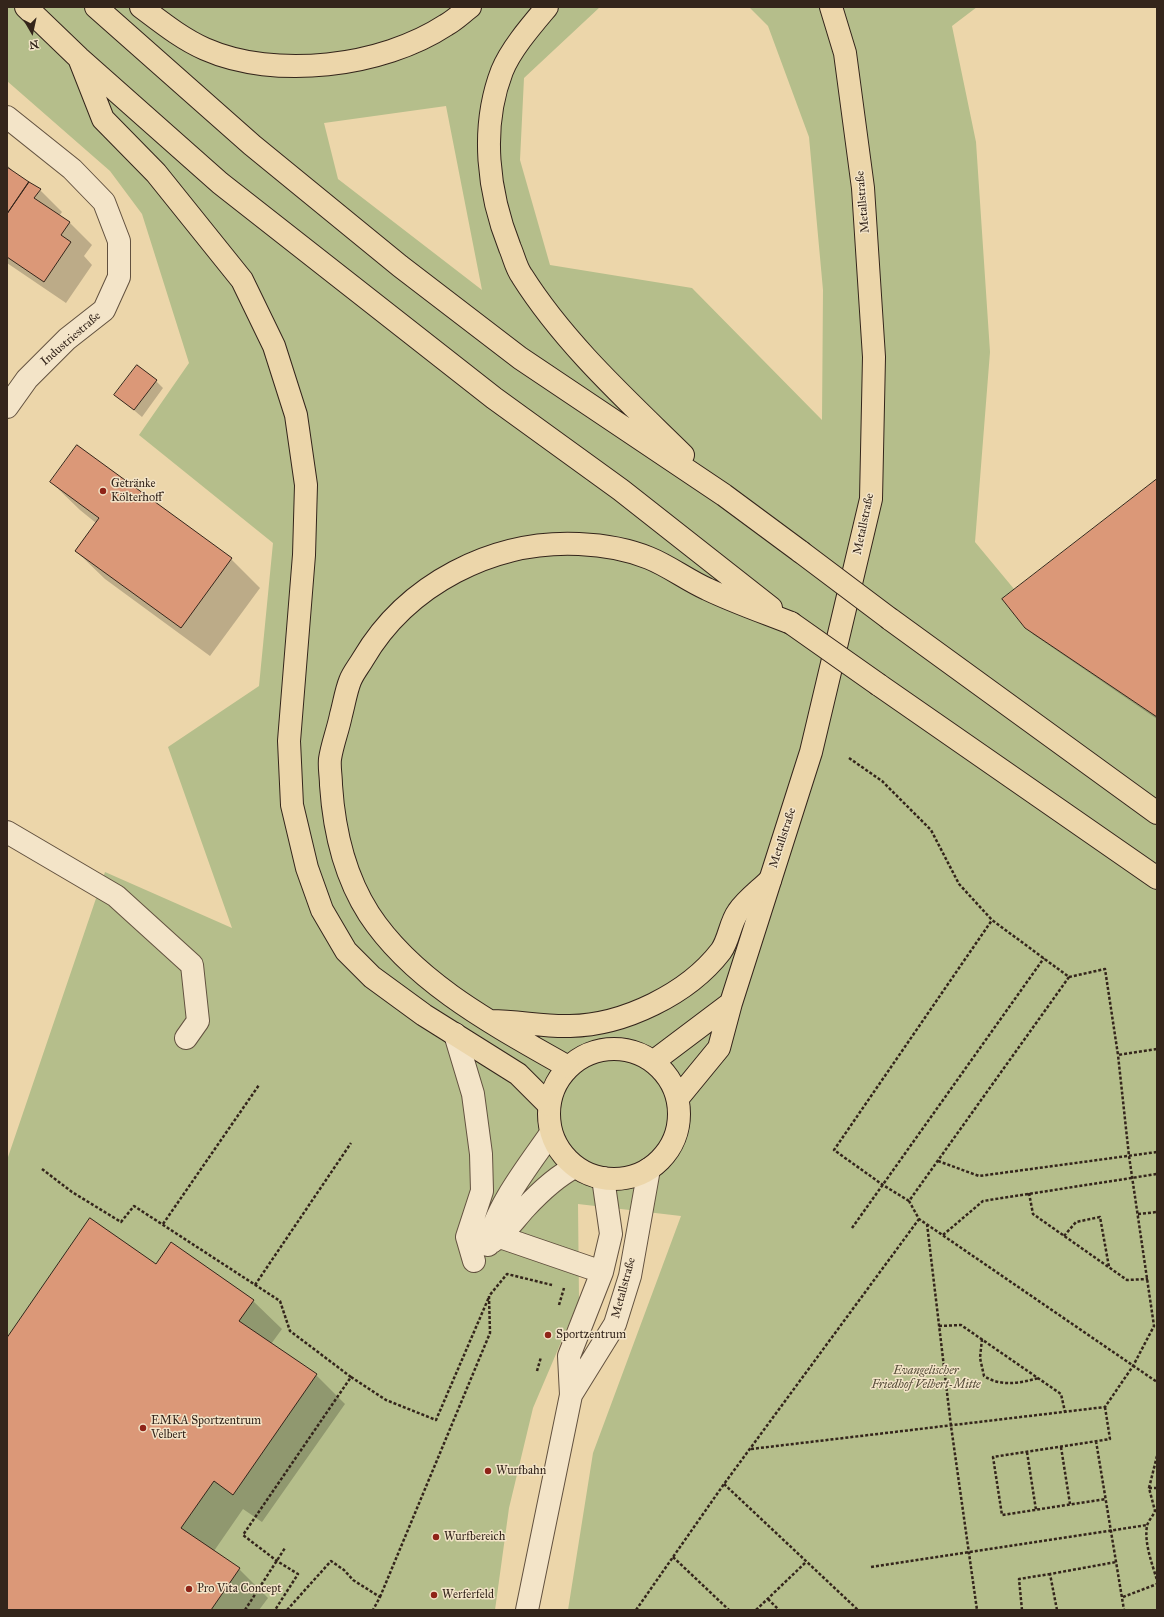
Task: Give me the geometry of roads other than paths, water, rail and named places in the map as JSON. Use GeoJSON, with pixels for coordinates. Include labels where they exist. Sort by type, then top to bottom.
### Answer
{"type":"FeatureCollection","features":[{"type":"Feature","properties":{"kind":"main road"},"geometry":{"type":"LineString","coordinates":[[26,7],[79,58],[232,193],[494,398],[622,490],[791,623],[1157,878]]}},
{"type":"Feature","properties":{"kind":"main road"},"geometry":{"type":"LineString","coordinates":[[96,7],[252,145],[406,271],[520,358],[724,494],[890,618],[1157,813]]}},
{"type":"Feature","properties":{"kind":"main road"},"geometry":{"type":"LineString","coordinates":[[141,7],[179,34],[204,49],[234,58],[271,65],[308,66],[340,64],[369,57],[408,44],[446,26],[470,7]]}},
{"type":"Feature","properties":{"kind":"main road"},"geometry":{"type":"LineString","coordinates":[[546,7],[526,31],[502,71],[490,117],[489,166],[500,222],[521,275],[551,317],[595,369],[724,494]]}},
{"type":"Feature","properties":{"kind":"main road","name":"Metallstraße"},"geometry":{"type":"LineString","coordinates":[[678,1098],[719,1048],[730,1003],[811,752],[871,499],[874,357],[864,188],[845,53],[831,7]]}},
{"type":"Feature","properties":{"kind":"main road"},"geometry":{"type":"LineString","coordinates":[[79,58],[103,119],[156,173],[242,280],[274,346],[296,415],[306,485],[304,555],[289,741],[291,790],[292,805],[307,868],[322,910],[346,951],[372,977],[424,1015],[518,1074],[549,1105]]}},
{"type":"Feature","properties":{"kind":"main road"},"geometry":{"type":"LineString","coordinates":[[568,1067],[489,1021],[427,977],[394,947],[369,914],[352,879],[338,842],[332,801],[330,761],[350,681],[372,644],[401,609],[436,583],[470,564],[506,552],[542,544],[580,544],[615,548],[649,558],[706,589],[791,623]]}},
{"type":"Feature","properties":{"kind":"main road"},"geometry":{"type":"LineString","coordinates":[[489,1021],[571,1026],[597,1024],[650,1006],[675,993],[693,979],[722,950],[738,912],[770,880]]}},
{"type":"Feature","properties":{"kind":"main road"},"geometry":{"type":"LineString","coordinates":[[654,1061],[730,1003]]}},
{"type":"Feature","properties":{"kind":"main road"},"geometry":{"type":"LineString","coordinates":[[613,1048],[637,1052],[654,1061],[673,1084],[678,1098],[680,1114],[678,1131],[671,1146],[661,1159],[649,1169],[634,1176],[619,1179],[603,1178],[589,1174],[575,1167],[565,1158],[551,1133],[548,1119],[549,1105],[555,1084],[568,1067],[583,1056],[600,1049],[613,1048]]}},
{"type":"Feature","properties":{"kind":"street","name":"Industriestraße"},"geometry":{"type":"LineString","coordinates":[[7,117],[72,168],[104,202],[119,241],[119,277],[104,310],[67,339],[26,379],[7,407]]}},
{"type":"Feature","properties":{"kind":"street"},"geometry":{"type":"LineString","coordinates":[[7,832],[116,896],[192,965],[198,1021],[186,1038]]}},
{"type":"Feature","properties":{"kind":"street"},"geometry":{"type":"LineString","coordinates":[[455,1034],[473,1094],[481,1154],[482,1192],[467,1237],[474,1261]]}},
{"type":"Feature","properties":{"kind":"street"},"geometry":{"type":"LineString","coordinates":[[551,1133],[512,1190],[490,1234],[488,1245],[500,1237],[525,1208],[564,1173],[575,1167]]}},
{"type":"Feature","properties":{"kind":"street","name":"Metallstraße"},"geometry":{"type":"LineString","coordinates":[[571,1395],[615,1324],[630,1276],[649,1169]]}},
{"type":"Feature","properties":{"kind":"street","name":"Metallstraße"},"geometry":{"type":"LineString","coordinates":[[527,1610],[571,1395],[569,1356],[602,1272],[611,1234],[603,1178]]}},
{"type":"Feature","properties":{"kind":"street"},"geometry":{"type":"LineString","coordinates":[[500,1237],[602,1272]]}},
{"type":"Feature","properties":{"kind":"place","name":"Getränke Költerhoff"},"geometry":{"type":"Point","coordinates":[103,491]}},
{"type":"Feature","properties":{"kind":"place","name":"Sportzentrum"},"geometry":{"type":"Point","coordinates":[548,1335]}},
{"type":"Feature","properties":{"kind":"place","name":"EMKA Sportzentrum Velbert"},"geometry":{"type":"Point","coordinates":[143,1428]}},
{"type":"Feature","properties":{"kind":"place","name":"Wurfbahn"},"geometry":{"type":"Point","coordinates":[488,1471]}},
{"type":"Feature","properties":{"kind":"place","name":"Wurfbereich"},"geometry":{"type":"Point","coordinates":[436,1537]}},
{"type":"Feature","properties":{"kind":"place","name":"Pro Vita Concept"},"geometry":{"type":"Point","coordinates":[189,1589]}},
{"type":"Feature","properties":{"kind":"place","name":"Werferfeld"},"geometry":{"type":"Point","coordinates":[434,1595]}},
{"type":"Feature","properties":{"kind":"park label","name":"Evangelischer Friedhof Velbert-Mitte"},"geometry":{"type":"Point","coordinates":[926,1378]}}]}
